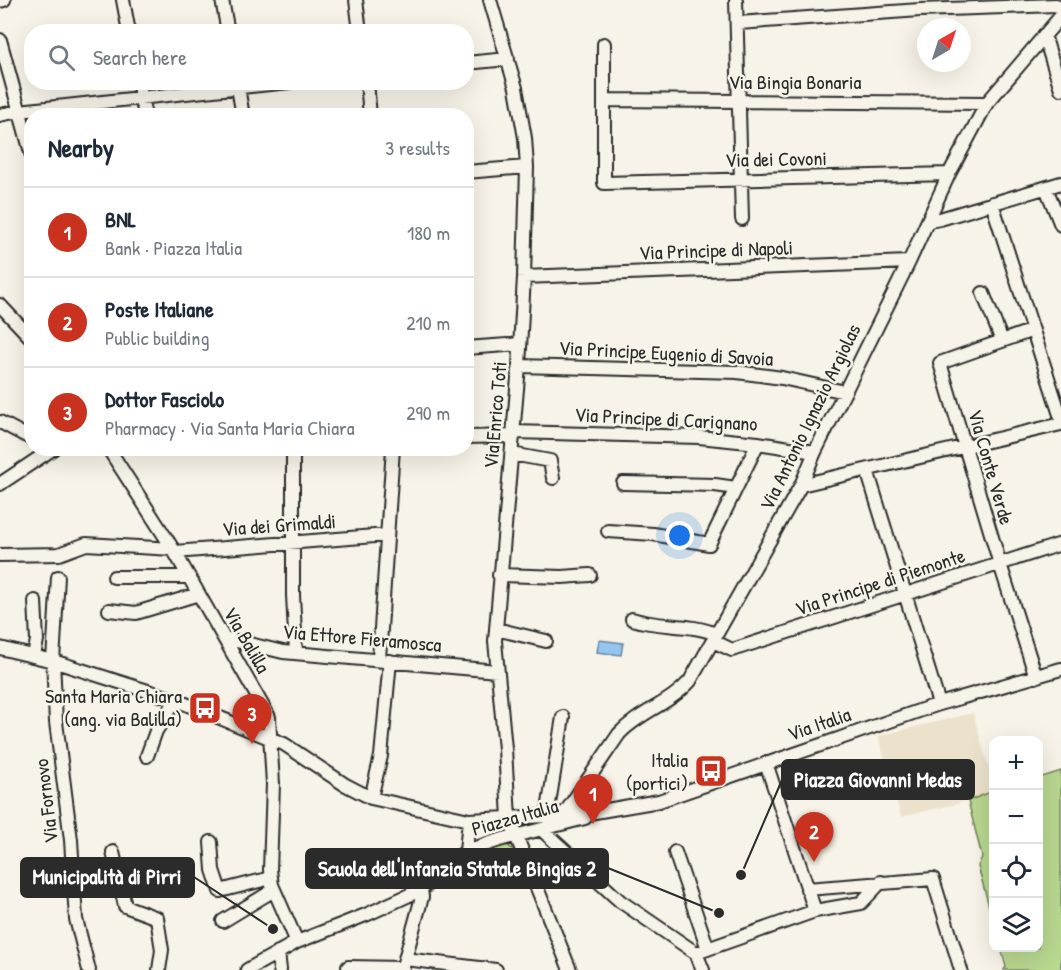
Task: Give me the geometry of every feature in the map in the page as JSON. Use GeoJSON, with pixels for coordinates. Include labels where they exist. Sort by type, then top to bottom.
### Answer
{"type":"FeatureCollection","features":[{"type":"Feature","properties":{"kind":"street"},"geometry":{"type":"LineString","coordinates":[[0,1],[4,0]]}},
{"type":"Feature","properties":{"kind":"street"},"geometry":{"type":"LineString","coordinates":[[123,0],[128,24]]}},
{"type":"Feature","properties":{"kind":"street"},"geometry":{"type":"LineString","coordinates":[[222,0],[226,24]]}},
{"type":"Feature","properties":{"kind":"street"},"geometry":{"type":"LineString","coordinates":[[356,0],[359,24]]}},
{"type":"Feature","properties":{"kind":"street","name":"Via Enrico Toti"},"geometry":{"type":"LineString","coordinates":[[489,0],[522,112],[527,167],[519,366],[495,641],[509,818],[570,970]]}},
{"type":"Feature","properties":{"kind":"street"},"geometry":{"type":"LineString","coordinates":[[736,0],[742,219]]}},
{"type":"Feature","properties":{"kind":"street"},"geometry":{"type":"LineString","coordinates":[[738,23],[920,5],[1056,5],[1061,8]]}},
{"type":"Feature","properties":{"kind":"street","name":"Via Antonio Ignazio Argiolas"},"geometry":{"type":"LineString","coordinates":[[565,813],[628,724],[682,690],[690,681],[801,485],[949,174],[987,103],[1061,16]]}},
{"type":"Feature","properties":{"kind":"street"},"geometry":{"type":"LineString","coordinates":[[1044,35],[1061,89]]}},
{"type":"Feature","properties":{"kind":"street"},"geometry":{"type":"LineString","coordinates":[[0,40],[24,128]]}},
{"type":"Feature","properties":{"kind":"street"},"geometry":{"type":"LineString","coordinates":[[604,44],[604,100]]}},
{"type":"Feature","properties":{"kind":"street"},"geometry":{"type":"LineString","coordinates":[[474,62],[508,59]]}},
{"type":"Feature","properties":{"kind":"street"},"geometry":{"type":"LineString","coordinates":[[140,90],[143,108]]}},
{"type":"Feature","properties":{"kind":"street"},"geometry":{"type":"LineString","coordinates":[[45,108],[203,90]]}},
{"type":"Feature","properties":{"kind":"street"},"geometry":{"type":"LineString","coordinates":[[239,90],[242,108]]}},
{"type":"Feature","properties":{"kind":"street"},"geometry":{"type":"LineString","coordinates":[[368,90],[369,108]]}},
{"type":"Feature","properties":{"kind":"street","name":"Via Bingia Bonaria"},"geometry":{"type":"LineString","coordinates":[[604,100],[987,103]]}},
{"type":"Feature","properties":{"kind":"street","name":"Via dei Covoni"},"geometry":{"type":"LineString","coordinates":[[604,100],[604,183],[949,174]]}},
{"type":"Feature","properties":{"kind":"street"},"geometry":{"type":"LineString","coordinates":[[0,115],[24,110]]}},
{"type":"Feature","properties":{"kind":"street"},"geometry":{"type":"LineString","coordinates":[[474,171],[527,167]]}},
{"type":"Feature","properties":{"kind":"street"},"geometry":{"type":"LineString","coordinates":[[928,221],[1061,183]]}},
{"type":"Feature","properties":{"kind":"street"},"geometry":{"type":"LineString","coordinates":[[1046,188],[1061,225]]}},
{"type":"Feature","properties":{"kind":"street"},"geometry":{"type":"LineString","coordinates":[[992,203],[1061,418]]}},
{"type":"Feature","properties":{"kind":"street","name":"Via Principe di Napoli"},"geometry":{"type":"LineString","coordinates":[[524,277],[909,262]]}},
{"type":"Feature","properties":{"kind":"street"},"geometry":{"type":"LineString","coordinates":[[983,293],[1002,341]]}},
{"type":"Feature","properties":{"kind":"street"},"geometry":{"type":"LineString","coordinates":[[0,304],[24,330]]}},
{"type":"Feature","properties":{"kind":"street","name":"Via Conte Verde"},"geometry":{"type":"LineString","coordinates":[[1033,330],[940,363],[1036,677]]}},
{"type":"Feature","properties":{"kind":"street"},"geometry":{"type":"LineString","coordinates":[[474,347],[520,344]]}},
{"type":"Feature","properties":{"kind":"street","name":"Via Principe Eugenio di Savoia"},"geometry":{"type":"LineString","coordinates":[[519,366],[736,372],[782,378],[845,392]]}},
{"type":"Feature","properties":{"kind":"street"},"geometry":{"type":"LineString","coordinates":[[0,422],[24,435]]}},
{"type":"Feature","properties":{"kind":"street"},"geometry":{"type":"LineString","coordinates":[[801,485],[1061,424]]}},
{"type":"Feature","properties":{"kind":"street","name":"Via Principe di Carignano"},"geometry":{"type":"LineString","coordinates":[[474,436],[514,434],[699,437],[758,442],[815,452]]}},
{"type":"Feature","properties":{"kind":"street"},"geometry":{"type":"LineString","coordinates":[[608,531],[653,534],[709,544],[758,442]]}},
{"type":"Feature","properties":{"kind":"street"},"geometry":{"type":"LineString","coordinates":[[512,454],[550,461],[553,478]]}},
{"type":"Feature","properties":{"kind":"street"},"geometry":{"type":"LineString","coordinates":[[0,484],[42,456]]}},
{"type":"Feature","properties":{"kind":"street","name":"Via Balilla"},"geometry":{"type":"LineString","coordinates":[[113,456],[174,550],[269,717],[273,784],[273,884]]}},
{"type":"Feature","properties":{"kind":"street"},"geometry":{"type":"LineString","coordinates":[[293,456],[293,596],[296,652]]}},
{"type":"Feature","properties":{"kind":"street"},"geometry":{"type":"LineString","coordinates":[[371,798],[381,756],[387,535],[392,456]]}},
{"type":"Feature","properties":{"kind":"street"},"geometry":{"type":"LineString","coordinates":[[867,470],[939,704]]}},
{"type":"Feature","properties":{"kind":"street"},"geometry":{"type":"LineString","coordinates":[[623,483],[715,485],[736,488]]}},
{"type":"Feature","properties":{"kind":"street","name":"Via dei Grimaldi"},"geometry":{"type":"LineString","coordinates":[[0,555],[59,555],[86,544],[174,550],[293,544],[387,535]]}},
{"type":"Feature","properties":{"kind":"street","name":"Via Principe di Piemonte"},"geometry":{"type":"LineString","coordinates":[[632,619],[667,626],[704,629],[732,650],[1061,544]]}},
{"type":"Feature","properties":{"kind":"street"},"geometry":{"type":"LineString","coordinates":[[499,575],[561,577],[590,575]]}},
{"type":"Feature","properties":{"kind":"street","name":"Via Fornovo"},"geometry":{"type":"LineString","coordinates":[[58,577],[53,661],[56,722],[71,840],[76,920],[89,970]]}},
{"type":"Feature","properties":{"kind":"street"},"geometry":{"type":"LineString","coordinates":[[114,577],[189,577]]}},
{"type":"Feature","properties":{"kind":"street"},"geometry":{"type":"LineString","coordinates":[[109,610],[135,613],[199,594]]}},
{"type":"Feature","properties":{"kind":"street"},"geometry":{"type":"LineString","coordinates":[[34,656],[37,640],[35,601]]}},
{"type":"Feature","properties":{"kind":"street"},"geometry":{"type":"LineString","coordinates":[[496,628],[546,641]]}},
{"type":"Feature","properties":{"kind":"street","name":"Via Ettore Fieramosca"},"geometry":{"type":"LineString","coordinates":[[224,638],[283,652],[497,670]]}},
{"type":"Feature","properties":{"kind":"street"},"geometry":{"type":"LineString","coordinates":[[0,648],[53,661],[176,700],[271,738],[284,744],[344,784],[371,798],[464,819]]}},
{"type":"Feature","properties":{"kind":"street","name":"Via Italia"},"geometry":{"type":"LineString","coordinates":[[589,813],[659,801],[939,704],[1061,669]]}},
{"type":"Feature","properties":{"kind":"street"},"geometry":{"type":"LineString","coordinates":[[147,756],[156,731],[176,700]]}},
{"type":"Feature","properties":{"kind":"street"},"geometry":{"type":"LineString","coordinates":[[547,816],[564,717]]}},
{"type":"Feature","properties":{"kind":"street"},"geometry":{"type":"LineString","coordinates":[[766,763],[815,911]]}},
{"type":"Feature","properties":{"kind":"street","name":"Piazza Italia"},"geometry":{"type":"LineString","coordinates":[[582,810],[589,813],[585,818],[466,851],[464,819],[547,816],[582,810]]}},
{"type":"Feature","properties":{"kind":"street"},"geometry":{"type":"LineString","coordinates":[[542,830],[620,901],[702,951]]}},
{"type":"Feature","properties":{"kind":"street"},"geometry":{"type":"LineString","coordinates":[[211,842],[213,870],[220,891],[273,884]]}},
{"type":"Feature","properties":{"kind":"street"},"geometry":{"type":"LineString","coordinates":[[247,970],[297,942],[368,914],[421,889],[466,851]]}},
{"type":"Feature","properties":{"kind":"street"},"geometry":{"type":"LineString","coordinates":[[113,852],[125,906],[157,918],[162,950],[159,970]]}},
{"type":"Feature","properties":{"kind":"street"},"geometry":{"type":"LineString","coordinates":[[675,852],[702,951],[703,970]]}},
{"type":"Feature","properties":{"kind":"street"},"geometry":{"type":"LineString","coordinates":[[807,889],[933,879],[961,970]]}},
{"type":"Feature","properties":{"kind":"street"},"geometry":{"type":"LineString","coordinates":[[702,951],[815,911],[861,903],[880,882]]}},
{"type":"Feature","properties":{"kind":"street"},"geometry":{"type":"LineString","coordinates":[[223,921],[273,884]]}},
{"type":"Feature","properties":{"kind":"street"},"geometry":{"type":"LineString","coordinates":[[273,884],[297,942]]}},
{"type":"Feature","properties":{"kind":"street"},"geometry":{"type":"LineString","coordinates":[[404,966],[422,897],[421,889]]}},
{"type":"Feature","properties":{"kind":"street"},"geometry":{"type":"LineString","coordinates":[[278,952],[280,970]]}},
{"type":"Feature","properties":{"kind":"street"},"geometry":{"type":"LineString","coordinates":[[348,967],[404,966],[496,970]]}},
{"type":"Feature","properties":{"kind":"shaded area"},"geometry":{"type":"Polygon","coordinates":[[[973,713],[989,769],[989,793],[968,801],[901,817],[878,736],[973,713]]]}},
{"type":"Feature","properties":{"kind":"green space"},"geometry":{"type":"Polygon","coordinates":[[[1061,771],[1061,970],[1004,970],[1006,967],[1002,952],[1043,952],[1043,777],[1061,771]]]}},
{"type":"Feature","properties":{"kind":"green space"},"geometry":{"type":"Polygon","coordinates":[[[989,793],[989,906],[978,866],[982,857],[968,801],[989,793]]]}},
{"type":"Feature","properties":{"kind":"green space"},"geometry":{"type":"Polygon","coordinates":[[[505,844],[517,855],[518,870],[514,880],[449,879],[430,892],[432,886],[467,857],[505,844]]]}},
{"type":"Feature","properties":{"kind":"water"},"geometry":{"type":"Polygon","coordinates":[[[599,640],[623,643],[621,655],[597,652],[599,640]]]}},
{"type":"Feature","properties":{"kind":"place","name":"Santa Maria Chiara (ang. via Balilla)"},"geometry":{"type":"Point","coordinates":[205,708]}},
{"type":"Feature","properties":{"kind":"place","name":"Dottor Fasciolo"},"geometry":{"type":"Point","coordinates":[252,744]}},
{"type":"Feature","properties":{"kind":"place","name":"Italia (portici)"},"geometry":{"type":"Point","coordinates":[711,771]}},
{"type":"Feature","properties":{"kind":"place","name":"BNL"},"geometry":{"type":"Point","coordinates":[593,824]}},
{"type":"Feature","properties":{"kind":"place","name":"Poste Italiane"},"geometry":{"type":"Point","coordinates":[814,862]}},
{"type":"Feature","properties":{"kind":"place","name":"Piazza Giovanni Medas"},"geometry":{"type":"Point","coordinates":[741,875]}},
{"type":"Feature","properties":{"kind":"place","name":"Scuola dell'Infanzia Statale Bingias 2"},"geometry":{"type":"Point","coordinates":[719,913]}},
{"type":"Feature","properties":{"kind":"place","name":"Municipalità di Pirri"},"geometry":{"type":"Point","coordinates":[273,929]}}]}
